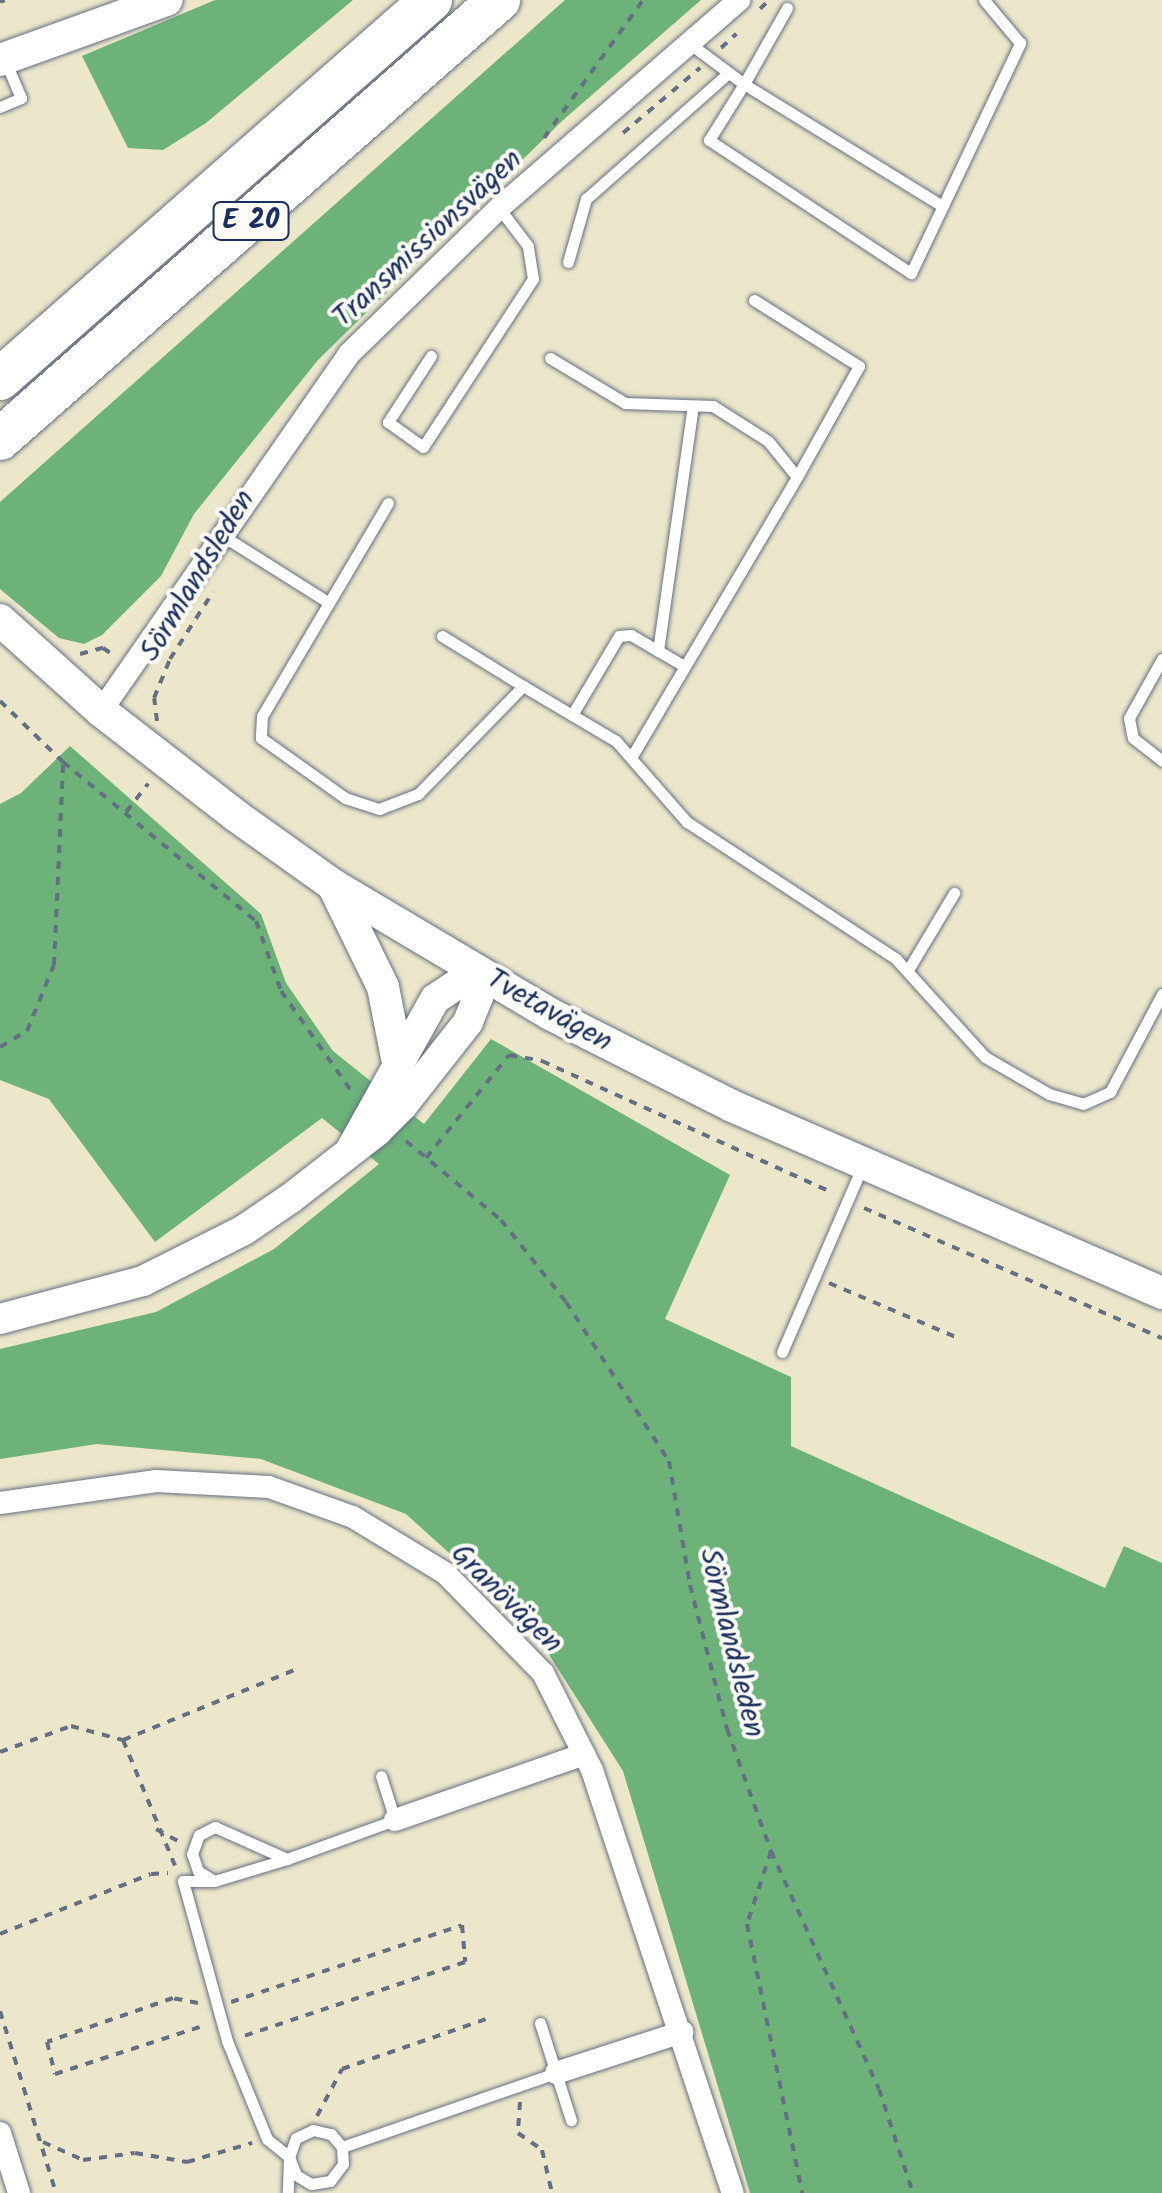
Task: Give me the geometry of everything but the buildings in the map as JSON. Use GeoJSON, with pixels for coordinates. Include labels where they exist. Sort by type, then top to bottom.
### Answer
{"type":"FeatureCollection","features":[{"type":"Feature","properties":{"kind":"highway","name":"E 20"},"geometry":{"type":"LineString","coordinates":[[0,379],[432,0]]}},
{"type":"Feature","properties":{"kind":"highway","name":"E 20"},"geometry":{"type":"LineString","coordinates":[[0,439],[500,0]]}},
{"type":"Feature","properties":{"kind":"main road"},"geometry":{"type":"LineString","coordinates":[[2,59],[168,0]]}},
{"type":"Feature","properties":{"kind":"main road","name":"Tvetavägen"},"geometry":{"type":"LineString","coordinates":[[0,620],[164,762],[332,885],[477,971],[644,1063],[864,1164],[1162,1293]]}},
{"type":"Feature","properties":{"kind":"main road"},"geometry":{"type":"LineString","coordinates":[[332,885],[383,987],[397,1058]]}},
{"type":"Feature","properties":{"kind":"street","name":"Transmissionsvägen"},"geometry":{"type":"LineString","coordinates":[[101,711],[232,542],[349,354],[499,208],[693,46],[739,0]]}},
{"type":"Feature","properties":{"kind":"street"},"geometry":{"type":"LineString","coordinates":[[350,1149],[397,1058],[435,999],[477,971]]}},
{"type":"Feature","properties":{"kind":"street"},"geometry":{"type":"LineString","coordinates":[[0,1319],[98,1298],[194,1257],[244,1230],[402,1106],[468,1022],[478,997],[477,971]]}},
{"type":"Feature","properties":{"kind":"street","name":"Granövägen"},"geometry":{"type":"LineString","coordinates":[[0,1503],[156,1480],[269,1487],[353,1517],[445,1573],[543,1673],[584,1754],[682,2032],[733,2193]]}},
{"type":"Feature","properties":{"kind":"street"},"geometry":{"type":"LineString","coordinates":[[395,1820],[584,1754]]}},
{"type":"Feature","properties":{"kind":"street"},"geometry":{"type":"LineString","coordinates":[[556,2073],[682,2032]]}},
{"type":"Feature","properties":{"kind":"street"},"geometry":{"type":"LineString","coordinates":[[1,2137],[20,2193]]}},
{"type":"Feature","properties":{"kind":"lane"},"geometry":{"type":"LineString","coordinates":[[788,8],[709,140],[911,273],[1020,42],[984,0]]}},
{"type":"Feature","properties":{"kind":"lane"},"geometry":{"type":"LineString","coordinates":[[693,46],[726,75],[942,206]]}},
{"type":"Feature","properties":{"kind":"lane"},"geometry":{"type":"LineString","coordinates":[[0,107],[21,98],[2,59]]}},
{"type":"Feature","properties":{"kind":"lane"},"geometry":{"type":"LineString","coordinates":[[568,262],[586,199],[726,75]]}},
{"type":"Feature","properties":{"kind":"lane"},"geometry":{"type":"LineString","coordinates":[[431,356],[388,422],[423,447],[533,279],[528,246],[499,208]]}},
{"type":"Feature","properties":{"kind":"lane"},"geometry":{"type":"LineString","coordinates":[[632,756],[860,366],[754,300]]}},
{"type":"Feature","properties":{"kind":"lane"},"geometry":{"type":"LineString","coordinates":[[550,358],[625,403],[713,406],[768,441],[796,478]]}},
{"type":"Feature","properties":{"kind":"lane"},"geometry":{"type":"LineString","coordinates":[[658,651],[693,406]]}},
{"type":"Feature","properties":{"kind":"lane"},"geometry":{"type":"LineString","coordinates":[[388,503],[272,694],[261,738],[358,806],[379,809],[418,794],[523,686]]}},
{"type":"Feature","properties":{"kind":"lane"},"geometry":{"type":"LineString","coordinates":[[232,542],[328,602]]}},
{"type":"Feature","properties":{"kind":"lane"},"geometry":{"type":"LineString","coordinates":[[572,715],[619,636],[631,635],[684,666]]}},
{"type":"Feature","properties":{"kind":"lane"},"geometry":{"type":"LineString","coordinates":[[442,636],[632,756],[688,822],[718,846],[908,970],[985,1057],[1049,1094],[1082,1104],[1110,1092],[1162,994]]}},
{"type":"Feature","properties":{"kind":"lane"},"geometry":{"type":"LineString","coordinates":[[1162,660],[1129,718],[1133,738],[1162,761]]}},
{"type":"Feature","properties":{"kind":"lane"},"geometry":{"type":"LineString","coordinates":[[908,970],[954,892]]}},
{"type":"Feature","properties":{"kind":"lane"},"geometry":{"type":"LineString","coordinates":[[782,1352],[864,1164]]}},
{"type":"Feature","properties":{"kind":"lane"},"geometry":{"type":"LineString","coordinates":[[288,2193],[289,2157],[296,2138],[312,2130],[331,2134],[342,2148],[343,2164],[330,2181],[312,2184],[296,2175],[289,2157],[266,2139],[220,2021],[181,1876],[214,1881],[395,1820],[381,1776]]}},
{"type":"Feature","properties":{"kind":"lane"},"geometry":{"type":"LineString","coordinates":[[214,1881],[198,1872],[194,1848],[199,1835],[215,1827],[287,1858]]}},
{"type":"Feature","properties":{"kind":"lane"},"geometry":{"type":"LineString","coordinates":[[540,2023],[571,2120]]}},
{"type":"Feature","properties":{"kind":"lane"},"geometry":{"type":"LineString","coordinates":[[342,2148],[556,2073]]}},
{"type":"Feature","properties":{"kind":"path"},"geometry":{"type":"LineString","coordinates":[[538,174],[531,154],[643,0]]}},
{"type":"Feature","properties":{"kind":"path","name":"Sörmlandsleden"},"geometry":{"type":"LineString","coordinates":[[164,762],[176,746],[157,722],[159,686],[232,542]]}},
{"type":"Feature","properties":{"kind":"path"},"geometry":{"type":"LineString","coordinates":[[64,650],[82,655],[103,648],[159,686]]}},
{"type":"Feature","properties":{"kind":"path"},"geometry":{"type":"LineString","coordinates":[[0,701],[64,762],[256,921],[281,991],[358,1100]]}},
{"type":"Feature","properties":{"kind":"path"},"geometry":{"type":"LineString","coordinates":[[0,1047],[27,1031],[54,966],[64,762]]}},
{"type":"Feature","properties":{"kind":"path"},"geometry":{"type":"LineString","coordinates":[[126,812],[164,762]]}},
{"type":"Feature","properties":{"kind":"path"},"geometry":{"type":"LineString","coordinates":[[426,1159],[509,1055],[542,1061],[848,1201],[1162,1338]]}},
{"type":"Feature","properties":{"kind":"path","name":"Sörmlandsleden"},"geometry":{"type":"LineString","coordinates":[[399,1134],[501,1220],[566,1302],[669,1461],[690,1585],[727,1729],[772,1850],[878,2089],[913,2193]]}},
{"type":"Feature","properties":{"kind":"path"},"geometry":{"type":"LineString","coordinates":[[815,1277],[958,1338]]}},
{"type":"Feature","properties":{"kind":"path"},"geometry":{"type":"LineString","coordinates":[[0,1752],[72,1726],[122,1740],[298,1668]]}},
{"type":"Feature","properties":{"kind":"path"},"geometry":{"type":"LineString","coordinates":[[122,1740],[156,1829],[181,1876]]}},
{"type":"Feature","properties":{"kind":"path"},"geometry":{"type":"LineString","coordinates":[[156,1829],[194,1848]]}},
{"type":"Feature","properties":{"kind":"path"},"geometry":{"type":"LineString","coordinates":[[772,1850],[747,1924],[802,2193]]}},
{"type":"Feature","properties":{"kind":"path"},"geometry":{"type":"LineString","coordinates":[[0,1934],[150,1874],[181,1876]]}},
{"type":"Feature","properties":{"kind":"path"},"geometry":{"type":"LineString","coordinates":[[220,2021],[55,2074],[47,2042],[173,1998],[216,2007],[462,1925],[464,1962],[227,2041]]}},
{"type":"Feature","properties":{"kind":"path"},"geometry":{"type":"LineString","coordinates":[[0,2012],[44,2142],[56,2193]]}},
{"type":"Feature","properties":{"kind":"path"},"geometry":{"type":"LineString","coordinates":[[312,2130],[322,2097],[342,2069],[492,2017]]}},
{"type":"Feature","properties":{"kind":"path"},"geometry":{"type":"LineString","coordinates":[[527,2083],[515,2115],[518,2133],[542,2150],[552,2193]]}},
{"type":"Feature","properties":{"kind":"path"},"geometry":{"type":"LineString","coordinates":[[44,2142],[83,2160],[135,2154],[187,2162],[266,2139]]}},
{"type":"Feature","properties":{"kind":"green space"},"geometry":{"type":"Polygon","coordinates":[[[215,0],[353,0],[206,123],[163,150],[128,148],[82,56],[215,0]]]}},
{"type":"Feature","properties":{"kind":"green space"},"geometry":{"type":"Polygon","coordinates":[[[565,0],[701,0],[562,121],[318,360],[194,514],[161,576],[102,635],[84,644],[59,638],[0,589],[0,502],[565,0]]]}},
{"type":"Feature","properties":{"kind":"green space"},"geometry":{"type":"Polygon","coordinates":[[[70,746],[261,914],[286,983],[333,1051],[424,1124],[491,1039],[730,1175],[665,1319],[791,1377],[791,1446],[1105,1588],[1124,1546],[1162,1563],[1162,2193],[750,2193],[623,1771],[532,1628],[406,1514],[261,1459],[97,1444],[0,1459],[0,1349],[156,1312],[274,1249],[379,1164],[322,1118],[155,1242],[49,1099],[0,1080],[0,804],[21,793],[70,746]]]}}]}
